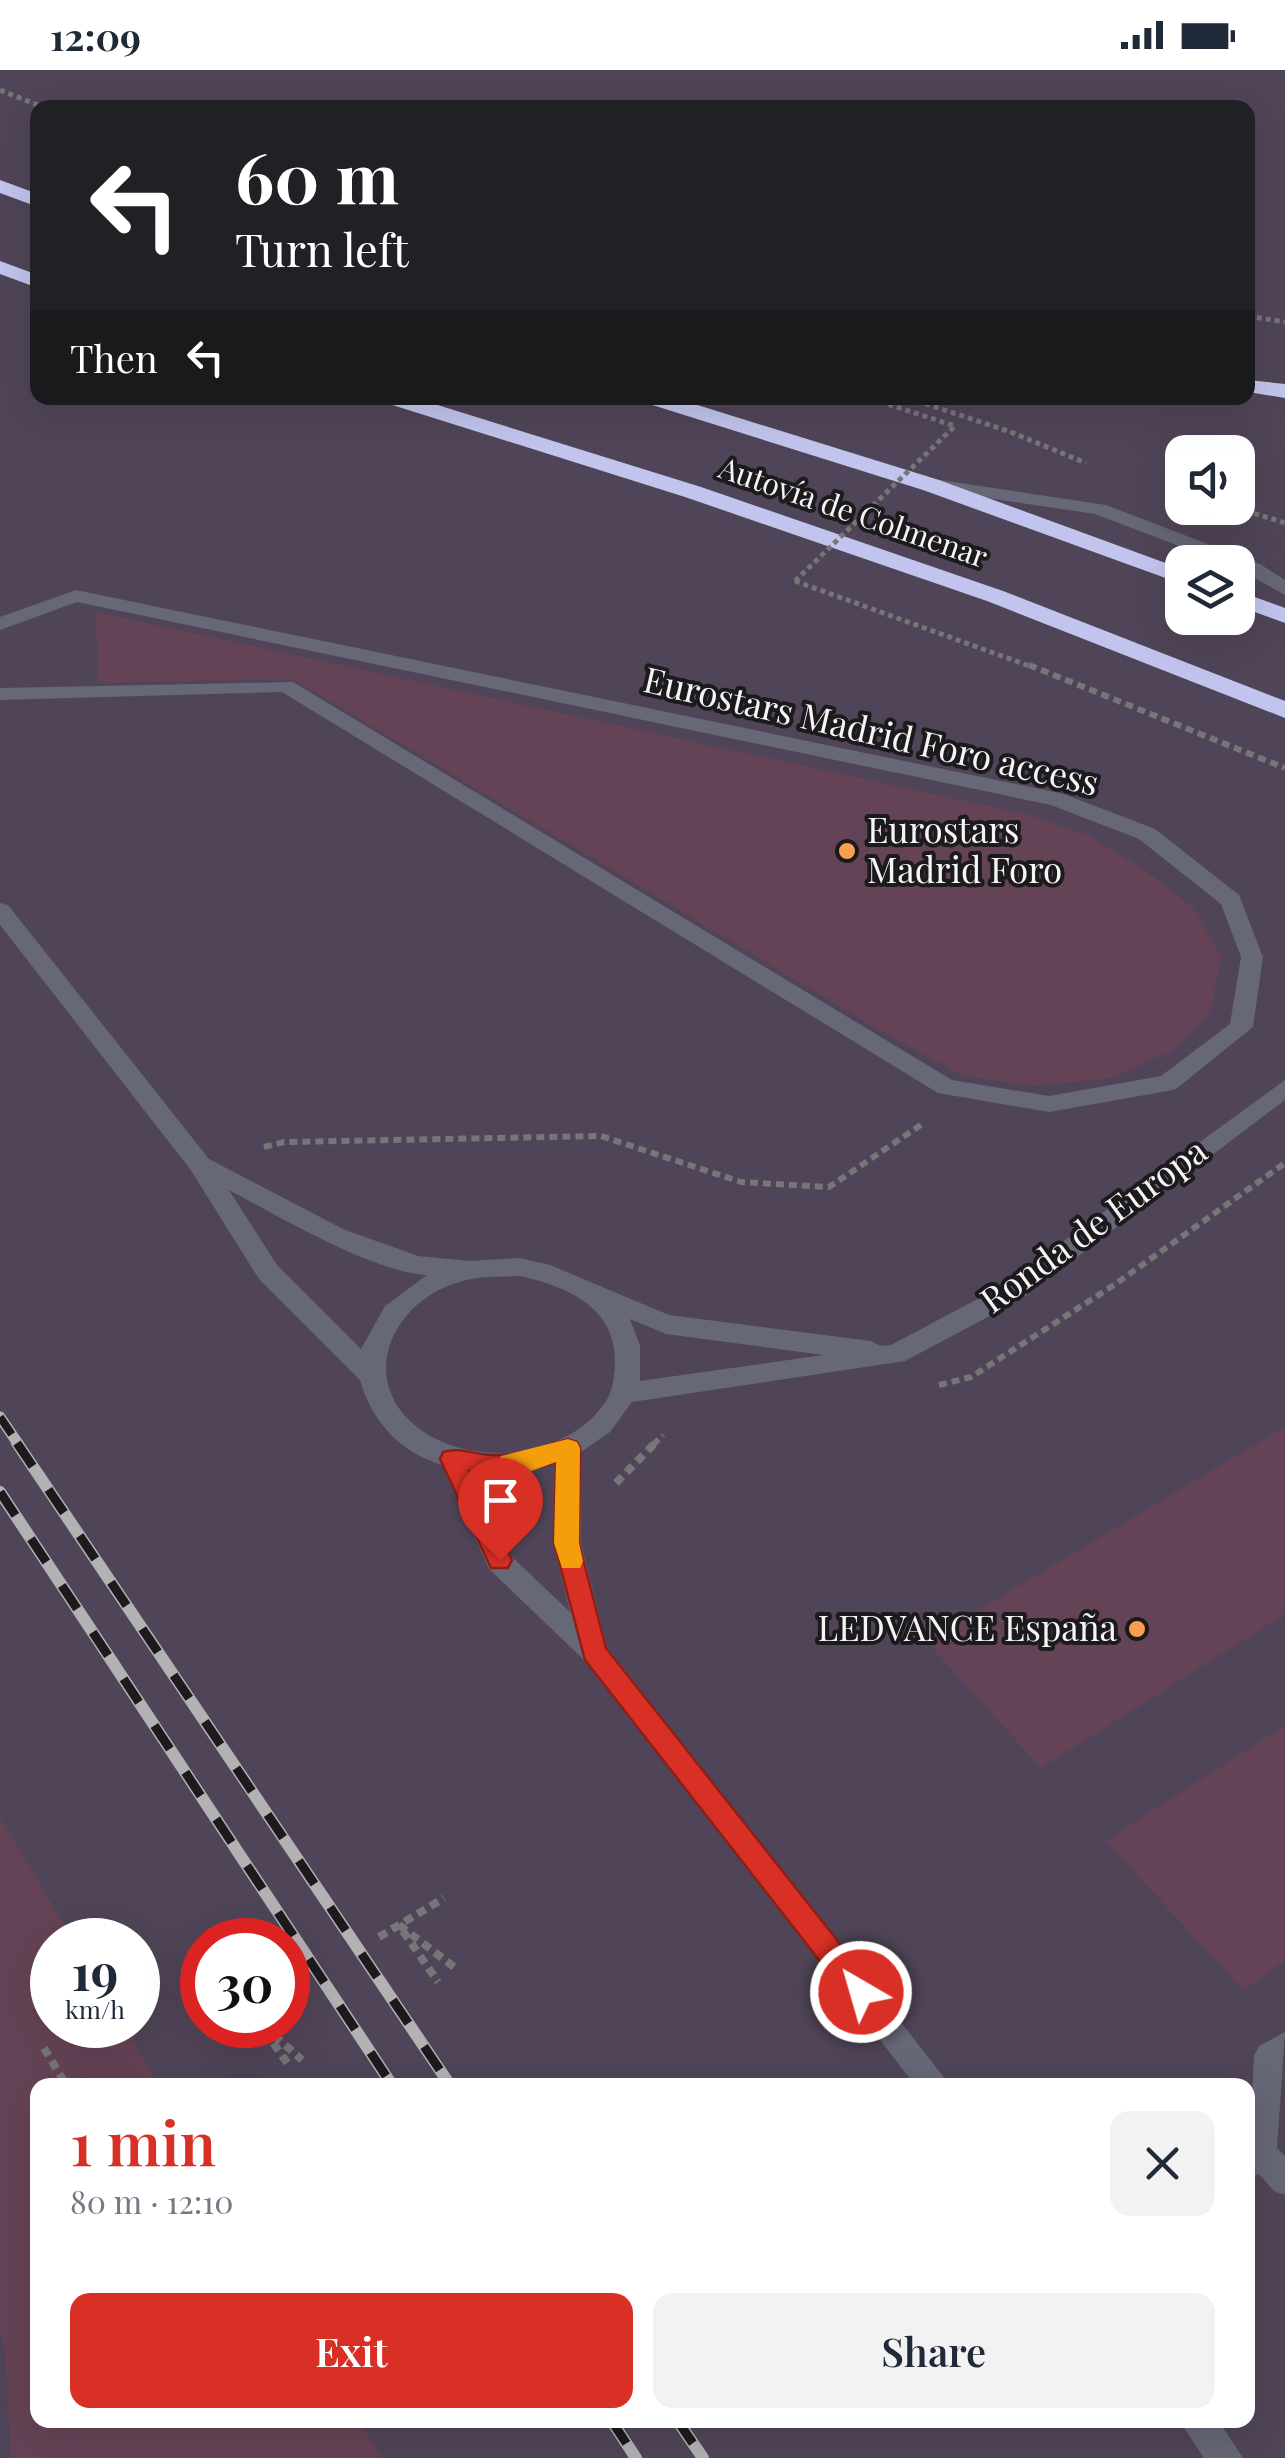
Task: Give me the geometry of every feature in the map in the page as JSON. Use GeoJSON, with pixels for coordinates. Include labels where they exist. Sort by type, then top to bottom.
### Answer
{"type":"FeatureCollection","features":[{"type":"Feature","properties":{"kind":"highway"},"geometry":{"type":"LineString","coordinates":[[0,171],[30,180]]}},
{"type":"Feature","properties":{"kind":"highway"},"geometry":{"type":"LineString","coordinates":[[0,186],[30,198]]}},
{"type":"Feature","properties":{"kind":"highway"},"geometry":{"type":"LineString","coordinates":[[0,267],[30,279]]}},
{"type":"Feature","properties":{"kind":"highway"},"geometry":{"type":"LineString","coordinates":[[1255,387],[1285,390]]}},
{"type":"Feature","properties":{"kind":"highway","name":"Autovía de Colmenar"},"geometry":{"type":"LineString","coordinates":[[416,405],[693,492],[996,596],[1285,710]]}},
{"type":"Feature","properties":{"kind":"highway","name":"Autovía de Colmenar"},"geometry":{"type":"LineString","coordinates":[[676,405],[932,485],[1165,571]]}},
{"type":"Feature","properties":{"kind":"highway"},"geometry":{"type":"LineString","coordinates":[[1255,605],[1285,616]]}},
{"type":"Feature","properties":{"kind":"street"},"geometry":{"type":"LineString","coordinates":[[932,485],[1099,508],[1253,568],[1285,588]]}},
{"type":"Feature","properties":{"kind":"street","name":"Eurostars Madrid Foro access"},"geometry":{"type":"LineString","coordinates":[[0,624],[76,596],[1056,800],[1147,834],[1231,900],[1252,957],[1241,1027],[1168,1083],[1049,1104],[946,1087],[286,686],[0,694]]}},
{"type":"Feature","properties":{"kind":"street"},"geometry":{"type":"LineString","coordinates":[[0,910],[200,1164],[268,1272],[370,1374]]}},
{"type":"Feature","properties":{"kind":"street","name":"Ronda de Europa"},"geometry":{"type":"LineString","coordinates":[[624,1392],[896,1354],[1010,1292],[1285,1088]]}},
{"type":"Feature","properties":{"kind":"street"},"geometry":{"type":"LineString","coordinates":[[200,1164],[334,1234],[416,1265],[520,1267],[561,1276],[666,1324],[896,1354]]}},
{"type":"Feature","properties":{"kind":"street"},"geometry":{"type":"LineString","coordinates":[[476,1268],[426,1286],[387,1318],[373,1345],[370,1374],[377,1402],[394,1425],[420,1446],[452,1459],[491,1464],[518,1462],[568,1448],[602,1424],[624,1392],[630,1366],[626,1340],[615,1316],[596,1295]]}},
{"type":"Feature","properties":{"kind":"street"},"geometry":{"type":"LineString","coordinates":[[568,1448],[566,1543],[594,1652]]}},
{"type":"Feature","properties":{"kind":"street"},"geometry":{"type":"LineString","coordinates":[[452,1459],[500,1560],[594,1652],[929,2078]]}},
{"type":"Feature","properties":{"kind":"street"},"geometry":{"type":"LineString","coordinates":[[1255,2152],[1270,2056],[1285,2046]]}},
{"type":"Feature","properties":{"kind":"street"},"geometry":{"type":"LineString","coordinates":[[1255,2159],[1285,2180]]}},
{"type":"Feature","properties":{"kind":"street"},"geometry":{"type":"LineString","coordinates":[[1202,2428],[1226,2458]]}},
{"type":"Feature","properties":{"kind":"path"},"geometry":{"type":"LineString","coordinates":[[0,90],[30,102]]}},
{"type":"Feature","properties":{"kind":"path"},"geometry":{"type":"LineString","coordinates":[[1255,317],[1285,322]]}},
{"type":"Feature","properties":{"kind":"path"},"geometry":{"type":"LineString","coordinates":[[890,405],[955,426],[795,580],[966,640],[1285,768]]}},
{"type":"Feature","properties":{"kind":"path"},"geometry":{"type":"LineString","coordinates":[[929,405],[1008,431],[1097,468]]}},
{"type":"Feature","properties":{"kind":"path"},"geometry":{"type":"LineString","coordinates":[[1255,513],[1285,522]]}},
{"type":"Feature","properties":{"kind":"path"},"geometry":{"type":"LineString","coordinates":[[200,1164],[284,1142],[601,1136],[741,1182],[829,1187],[971,1091]]}},
{"type":"Feature","properties":{"kind":"path"},"geometry":{"type":"LineString","coordinates":[[379,1937],[444,1898]]}},
{"type":"Feature","properties":{"kind":"path"},"geometry":{"type":"LineString","coordinates":[[399,1926],[458,1970]]}},
{"type":"Feature","properties":{"kind":"path"},"geometry":{"type":"LineString","coordinates":[[399,1926],[438,1982]]}},
{"type":"Feature","properties":{"kind":"path"},"geometry":{"type":"LineString","coordinates":[[44,2048],[62,2078]]}},
{"type":"Feature","properties":{"kind":"path"},"geometry":{"type":"LineString","coordinates":[[277,2048],[290,2067]]}},
{"type":"Feature","properties":{"kind":"path"},"geometry":{"type":"LineString","coordinates":[[288,2048],[302,2060]]}},
{"type":"Feature","properties":{"kind":"shaded area"},"geometry":{"type":"Polygon","coordinates":[[[0,70],[1285,70],[1285,2458],[0,2458],[0,70]]]}},
{"type":"Feature","properties":{"kind":"building","name":"Eurostars Madrid Foro"},"geometry":{"type":"Polygon","coordinates":[[[96,612],[1030,815],[1087,835],[1139,866],[1193,907],[1221,956],[1211,1011],[1173,1050],[1113,1078],[1032,1086],[965,1076],[886,1034],[294,679],[98,683],[96,612]]]}},
{"type":"Feature","properties":{"kind":"building"},"geometry":{"type":"Polygon","coordinates":[[[1285,1427],[1285,1614],[1041,1768],[926,1641],[1285,1427]]]}},
{"type":"Feature","properties":{"kind":"building"},"geometry":{"type":"Polygon","coordinates":[[[1285,1725],[1285,1961],[1243,1990],[1106,1841],[1285,1725]]]}},
{"type":"Feature","properties":{"kind":"building"},"geometry":{"type":"Polygon","coordinates":[[[0,1817],[60,1918],[30,1918],[30,2048],[137,2048],[155,2078],[30,2078],[30,2428],[364,2428],[381,2458],[11,2458],[5,2349],[0,2334],[0,1817]]]}},
{"type":"Feature","properties":{"kind":"railway"},"geometry":{"type":"LineString","coordinates":[[0,1417],[19,1445]]}},
{"type":"Feature","properties":{"kind":"railway"},"geometry":{"type":"LineString","coordinates":[[17,1443],[445,2078]]}},
{"type":"Feature","properties":{"kind":"railway"},"geometry":{"type":"LineString","coordinates":[[0,1492],[387,2078]]}},
{"type":"Feature","properties":{"kind":"railway"},"geometry":{"type":"LineString","coordinates":[[616,2428],[636,2458]]}},
{"type":"Feature","properties":{"kind":"railway"},"geometry":{"type":"LineString","coordinates":[[682,2428],[703,2458]]}},
{"type":"Feature","properties":{"kind":"slow traffic"},"geometry":{"type":"LineString","coordinates":[[510,1463],[531,1461],[568,1448],[566,1543],[571,1561]]}},
{"type":"Feature","properties":{"kind":"place","name":"Eurostars Madrid Foro"},"geometry":{"type":"Point","coordinates":[847,851]}},
{"type":"Feature","properties":{"kind":"place","name":"LEDVANCE España"},"geometry":{"type":"Point","coordinates":[1137,1629]}},
{"type":"Feature","properties":{"kind":"route"},"geometry":{"type":"LineString","coordinates":[[500,1560],[452,1459],[491,1464],[531,1461],[568,1448],[566,1543],[594,1652],[861,1992]]}}]}
